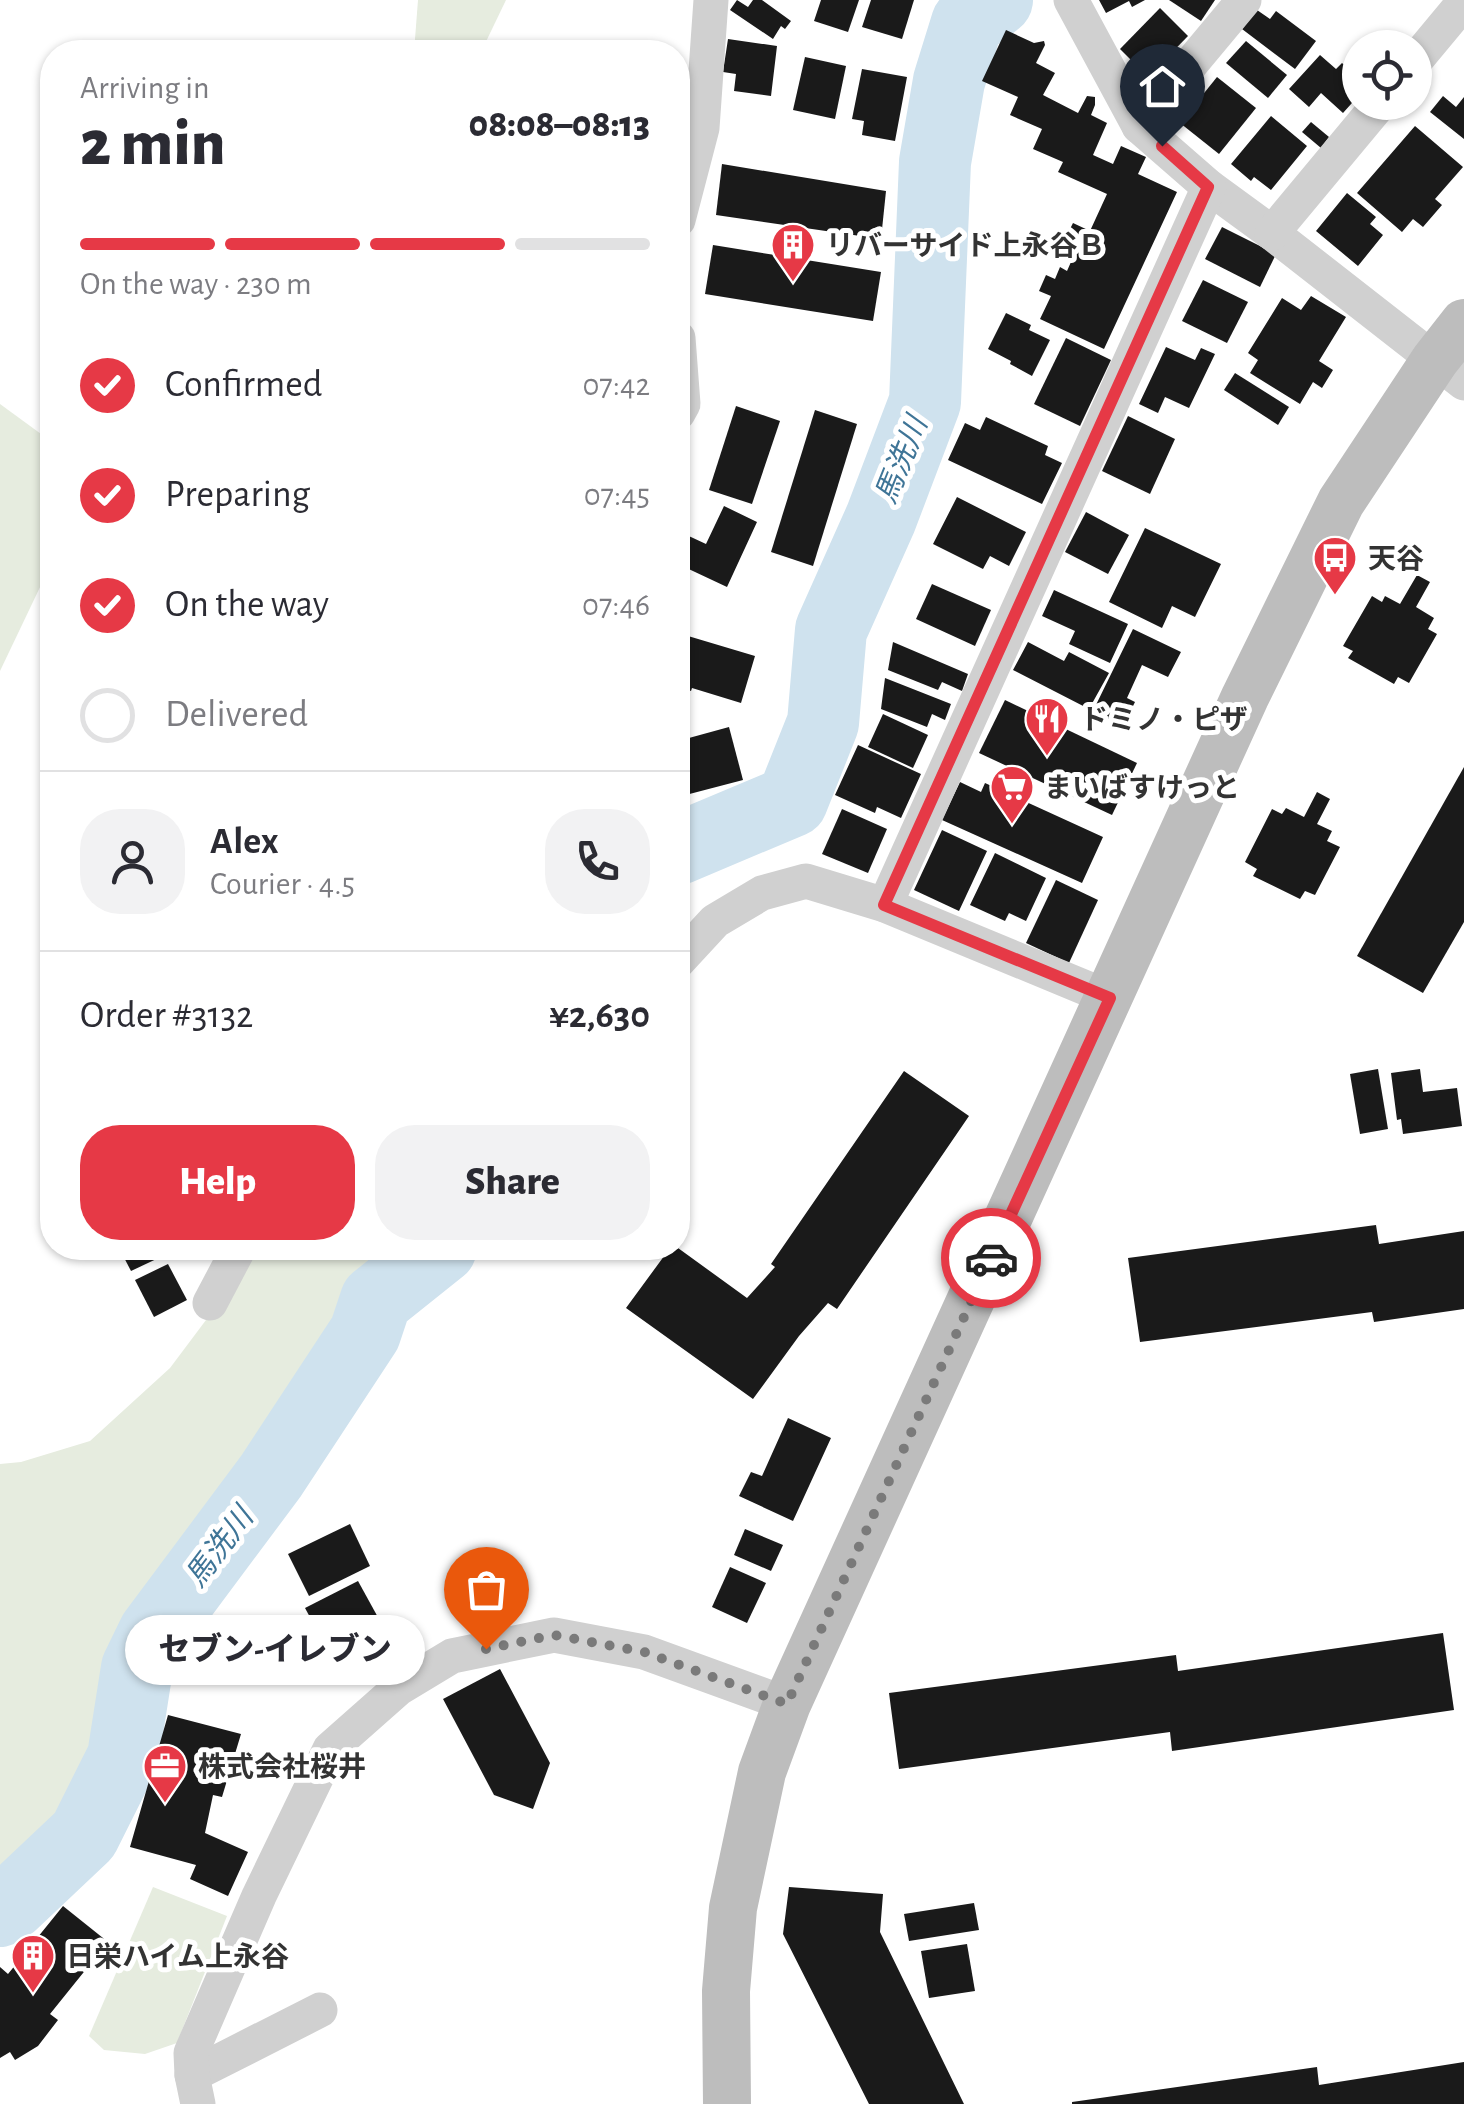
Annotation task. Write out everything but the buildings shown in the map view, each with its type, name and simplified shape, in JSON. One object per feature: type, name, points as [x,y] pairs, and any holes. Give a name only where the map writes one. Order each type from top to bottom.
[{"type":"street","points":[[690,174],[702,128],[711,0]]},
{"type":"street","points":[[1070,0],[1139,126],[1208,187],[1449,371]]},
{"type":"street","points":[[1139,126],[1244,0]]},
{"type":"street","points":[[1432,41],[1464,2]]},
{"type":"street","points":[[1272,234],[1366,120]]},
{"type":"street","points":[[884,905],[1208,187]]},
{"type":"street","points":[[727,2104],[726,1991],[733,1908],[762,1772],[787,1704],[1244,697],[1341,502],[1449,371],[1464,322]]},
{"type":"street","points":[[690,949],[715,921],[762,893],[806,881],[884,905],[1110,998]]},
{"type":"street","points":[[210,1303],[232,1260]]},
{"type":"street","points":[[320,2010],[195,2090],[191,2053],[259,1896],[330,1750],[399,1688],[452,1656],[554,1635],[644,1652],[787,1704]]},
{"type":"shaded area","points":[[418,0],[506,0],[487,40],[415,40]]},
{"type":"shaded area","points":[[0,404],[40,433],[40,587],[0,671]]},
{"type":"shaded area","points":[[251,1260],[403,1260],[339,1305],[321,1370],[127,1651],[112,1755],[82,1817],[8,1881],[0,1868],[0,1464],[21,1462],[90,1441],[170,1368]]},
{"type":"shaded area","points":[[153,1887],[227,1916],[177,2043],[145,2054],[104,2050],[89,2036]]},
{"type":"waterway","name":"馬洗川","points":[[690,844],[792,801],[823,723],[831,630],[881,518],[925,402],[935,162],[949,81],[967,23],[997,0]]},
{"type":"waterway","name":"馬洗川","points":[[0,1911],[84,1835],[123,1757],[137,1668],[154,1633],[271,1476],[365,1333],[376,1300],[426,1260]]},
{"type":"way so far","points":[[486,1649],[554,1635],[644,1652],[787,1704],[991,1258]]},
{"type":"place","name":"リバーサイド上永谷Ｂ","points":[[793,283]]},
{"type":"place","name":"天谷","points":[[1335,596]]},
{"type":"place","name":"ドミノ・ピザ","points":[[1047,757]]},
{"type":"place","name":"まいばすけっと","points":[[1012,825]]},
{"type":"place","name":"セブン-イレブン","points":[[486,1649]]},
{"type":"place","name":"株式会社桜井","points":[[165,1804]]},
{"type":"place","name":"日栄ハイム上永谷","points":[[33,1994]]},
{"type":"route","points":[[991,1258],[1110,998],[884,905],[1208,187],[1162,146]]}]
